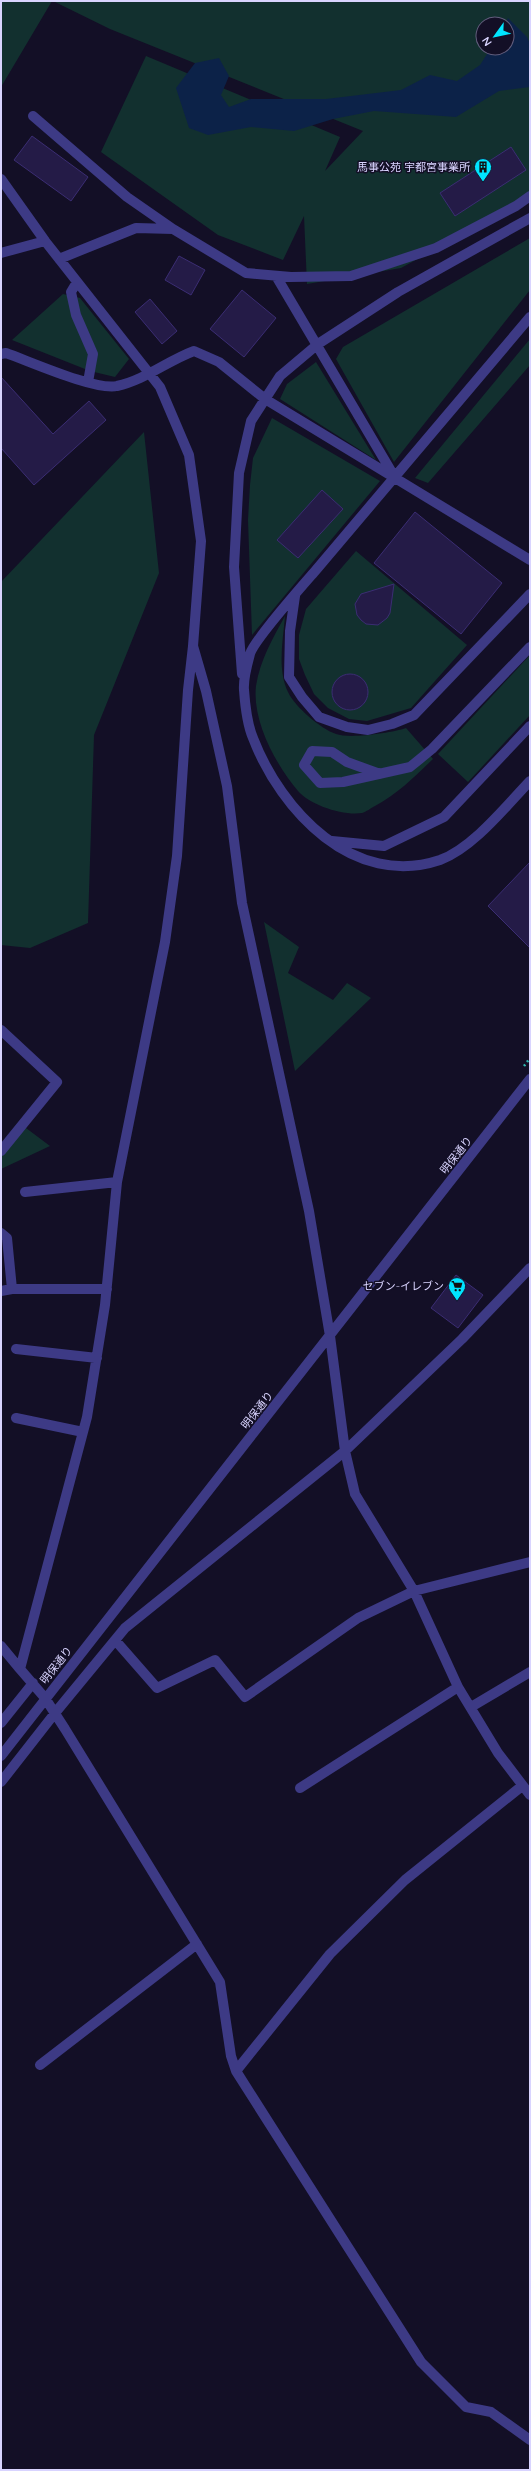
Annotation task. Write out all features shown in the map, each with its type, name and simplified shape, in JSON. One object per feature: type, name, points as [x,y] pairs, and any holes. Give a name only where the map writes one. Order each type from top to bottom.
[{"type":"street","points":[[33,116],[127,196],[173,229],[246,273],[276,276],[352,276],[436,248],[516,206],[530,196]]},
{"type":"street","points":[[1,179],[45,241],[160,387],[189,455],[201,541],[188,690],[176,864],[165,942],[117,1182],[107,1289],[97,1358],[83,1432],[20,1668]]},
{"type":"street","points":[[530,218],[398,292],[318,344],[280,376],[251,421],[239,473],[234,567],[243,688],[252,737],[274,779],[298,815],[328,841],[359,858],[398,866],[440,860],[474,839],[530,781]]},
{"type":"street","points":[[59,259],[136,228],[173,229]]},
{"type":"street","points":[[1,253],[45,241]]},
{"type":"street","points":[[276,276],[318,344],[395,477]]},
{"type":"street","points":[[77,282],[71,292],[76,315],[93,354],[88,382]]},
{"type":"street","points":[[243,688],[250,652],[295,594],[530,317]]},
{"type":"street","points":[[1,354],[6,353],[88,382],[116,387],[150,374],[179,356],[194,351],[219,362],[265,399],[530,560]]},
{"type":"street","points":[[295,594],[290,631],[289,677],[302,698],[319,718],[347,727],[368,730],[392,724],[414,715],[530,594]]},
{"type":"street","points":[[193,646],[206,691],[227,786],[242,903],[309,1211],[330,1336],[344,1451],[356,1494],[414,1591],[458,1687],[498,1753],[530,1795]]},
{"type":"street","points":[[380,774],[347,762],[332,752],[312,751],[304,765],[320,783],[343,782],[410,768],[530,647]]},
{"type":"street","points":[[328,841],[384,846],[444,817],[530,726]]},
{"type":"street","points":[[1,1030],[57,1082],[1,1151]]},
{"type":"street","name":"明保通り","points":[[1,1756],[530,1079]]},
{"type":"street","points":[[25,1192],[117,1182]]},
{"type":"street","points":[[1,1233],[7,1238],[12,1290]]},
{"type":"street","points":[[1,1782],[54,1713],[125,1628],[344,1451],[462,1339],[530,1268]]},
{"type":"street","points":[[1,1291],[107,1289]]},
{"type":"street","points":[[16,1349],[97,1358]]},
{"type":"street","points":[[16,1418],[83,1432]]},
{"type":"street","points":[[115,1640],[157,1688],[215,1660],[245,1697],[358,1618],[414,1591],[530,1562]]},
{"type":"street","points":[[1,1646],[45,1698],[220,1982],[231,2056],[236,2071],[421,2362],[466,2407],[491,2412],[530,2440]]},
{"type":"street","points":[[471,1707],[530,1672]]},
{"type":"street","points":[[1,1723],[32,1683]]},
{"type":"street","points":[[300,1788],[458,1687]]},
{"type":"street","points":[[236,2071],[330,1954],[405,1880],[522,1786]]},
{"type":"street","points":[[40,2065],[197,1944]]},
{"type":"green space","points":[[1,1],[52,1],[1,87]]},
{"type":"green space","points":[[53,1],[530,1],[530,198],[401,268],[307,284],[304,216],[283,260],[218,235],[101,152],[146,56],[340,137],[325,171],[363,131],[110,29]]},
{"type":"green space","points":[[530,238],[530,290],[394,462],[336,359],[343,347]]},
{"type":"green space","points":[[63,294],[80,298],[129,359],[115,377],[90,371],[12,340]]},
{"type":"green space","points":[[530,339],[530,365],[428,483],[415,478]]},
{"type":"green space","points":[[316,362],[376,460],[280,399],[287,384]]},
{"type":"green space","points":[[272,418],[380,481],[252,635],[248,520],[250,485],[253,458]]},
{"type":"green space","points":[[144,432],[159,573],[94,735],[88,923],[30,948],[1,945],[1,582]]},
{"type":"green space","points":[[356,551],[467,645],[411,708],[367,721],[349,719],[328,708],[314,694],[299,659],[299,635],[306,609]]},
{"type":"green space","points":[[285,616],[282,645],[283,674],[291,698],[302,711],[323,727],[336,734],[342,735],[371,735],[406,728],[433,759],[399,790],[384,801],[362,813],[346,813],[337,811],[319,805],[303,796],[282,769],[267,742],[258,714],[256,686],[264,658]]},
{"type":"green space","points":[[530,655],[530,715],[468,782],[438,754]]},
{"type":"green space","points":[[264,922],[299,947],[288,973],[333,1000],[347,983],[371,998],[295,1071]]},
{"type":"green space","points":[[22,1125],[50,1146],[1,1169],[1,1151]]},
{"type":"water","points":[[515,25],[527,37],[530,44],[530,87],[499,91],[456,117],[374,111],[333,119],[294,131],[251,127],[208,135],[189,128],[176,88],[195,63],[219,58],[229,76],[221,95],[229,107],[251,99],[326,99],[401,90],[430,75],[457,81],[480,65],[486,56],[515,56]]},
{"type":"building","points":[[32,136],[88,177],[71,201],[14,160]]},
{"type":"building","name":"馬事公苑 宇都宮事業所","points":[[511,147],[526,170],[455,216],[440,193]]},
{"type":"building","points":[[179,256],[205,270],[191,295],[165,280]]},
{"type":"building","points":[[242,290],[276,318],[244,357],[210,329]]},
{"type":"building","points":[[150,299],[177,331],[162,344],[135,312]]},
{"type":"building","points":[[1,377],[53,434],[89,401],[106,420],[34,485],[1,448]]},
{"type":"building","points":[[322,490],[343,509],[298,558],[277,540]]},
{"type":"building","points":[[415,512],[502,583],[461,634],[374,563]]},
{"type":"building","points":[[394,584],[390,613],[387,618],[378,625],[366,624],[361,620],[357,615],[355,604],[361,594]]},
{"type":"building","points":[[354,674],[363,679],[367,685],[367,699],[363,705],[354,710],[346,710],[337,705],[333,699],[332,688],[337,679],[343,675]]},
{"type":"building","points":[[530,862],[530,948],[488,906]]},
{"type":"building","name":"セブン-イレブン","points":[[456,1275],[483,1295],[458,1328],[431,1308]]},
{"type":"place","name":"馬事公苑 宇都宮事業所","points":[[483,182]]},
{"type":"place","name":"セブン-イレブン","points":[[457,1301]]}]
